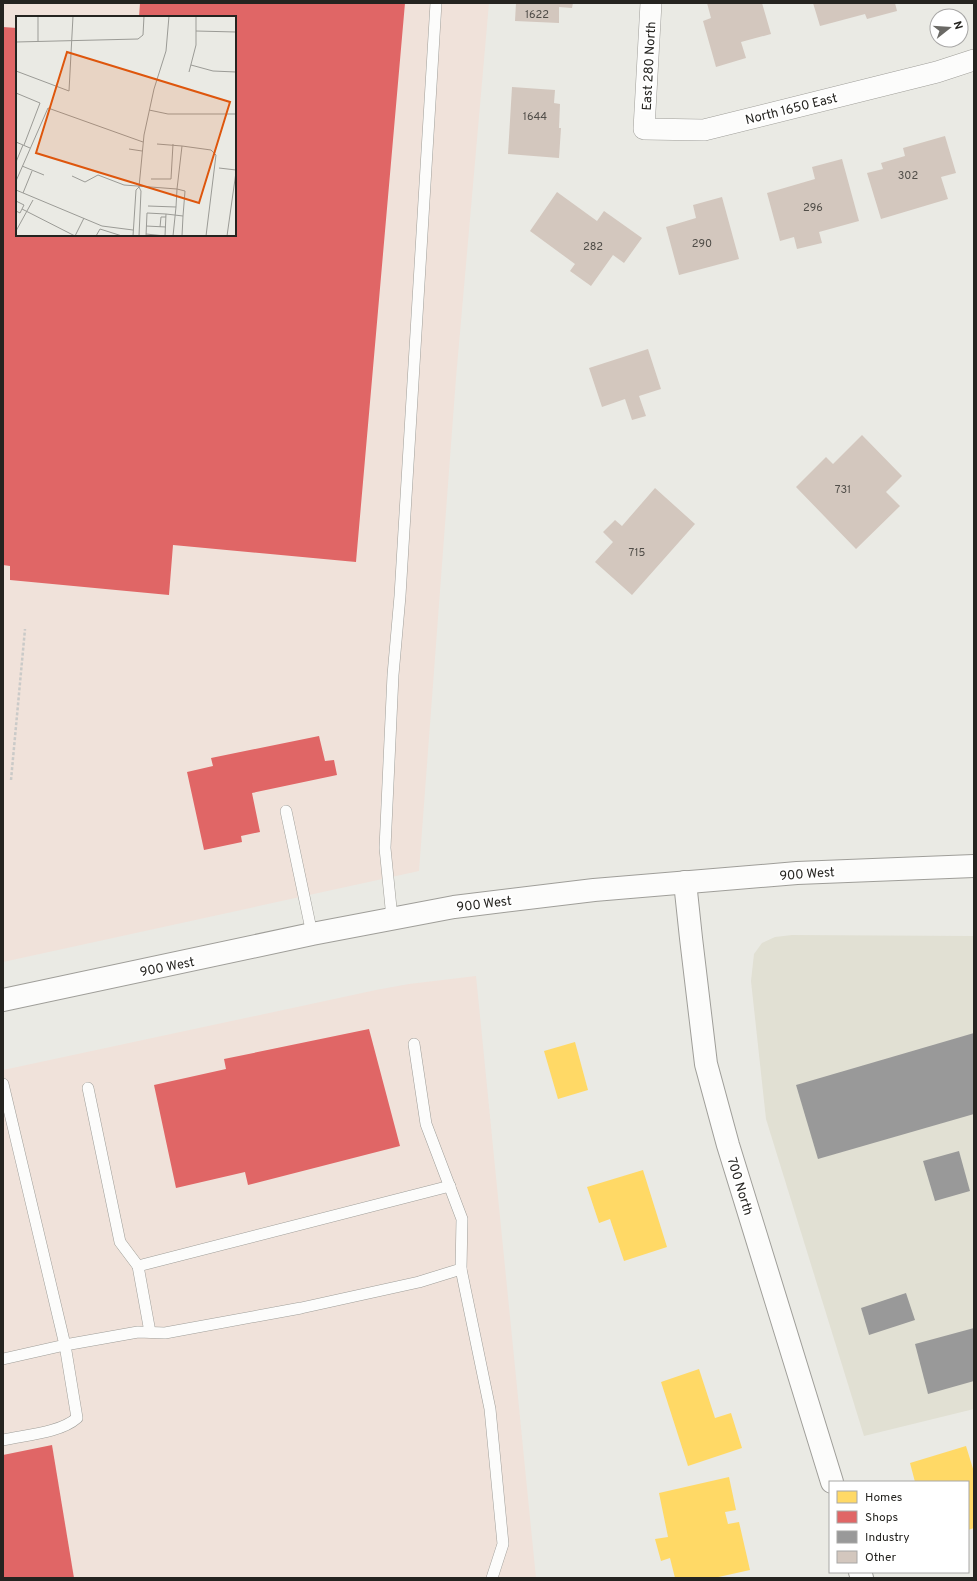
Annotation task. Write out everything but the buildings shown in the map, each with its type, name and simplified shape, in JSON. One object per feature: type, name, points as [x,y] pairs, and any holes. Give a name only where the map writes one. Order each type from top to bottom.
[{"type":"street","name":"East 280 North","points":[[644,129],[651,3]]},
{"type":"street","name":"North 1650 East","points":[[644,129],[704,130],[937,72],[974,60]]},
{"type":"street","name":"900 West","points":[[3,1000],[312,934],[454,907],[594,890],[797,873],[974,866]]},
{"type":"street","name":"700 North","points":[[685,882],[706,1064],[728,1144],[832,1481]]},
{"type":"lane","points":[[392,918],[385,848],[393,675],[400,596],[436,3]]},
{"type":"lane","points":[[286,811],[312,934]]},
{"type":"lane","points":[[414,1044],[426,1124],[462,1219],[461,1269],[490,1409],[503,1544],[492,1578]]},
{"type":"lane","points":[[3,1084],[65,1345],[78,1418],[71,1424],[55,1429],[3,1440]]},
{"type":"lane","points":[[88,1088],[120,1242],[138,1266],[150,1332]]},
{"type":"lane","points":[[138,1266],[450,1186]]},
{"type":"lane","points":[[3,1359],[65,1345],[138,1332],[165,1333],[301,1308],[419,1282],[461,1269]]},
{"type":"path","points":[[11,780],[25,630]]},
{"type":"shaded area","points":[[3,3],[489,3],[456,378],[419,871],[3,962]]},
{"type":"shaded area","points":[[792,935],[974,936],[974,1409],[864,1436],[766,1119],[751,981],[754,954],[762,943],[775,937]]},
{"type":"shaded area","points":[[476,976],[536,1578],[3,1578],[3,1070],[376,990],[409,984]]}]
